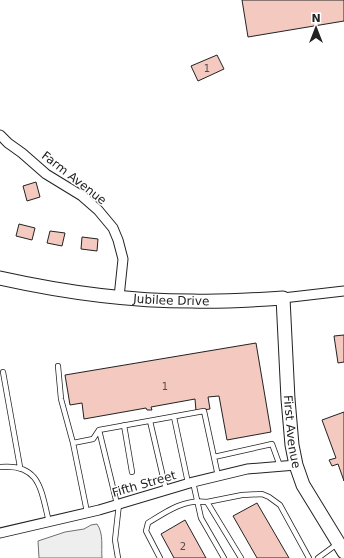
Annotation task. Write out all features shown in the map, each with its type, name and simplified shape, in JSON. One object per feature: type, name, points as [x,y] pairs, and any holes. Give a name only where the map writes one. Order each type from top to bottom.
[{"type":"street","name":"Farm Avenue","points":[[0,135],[46,174],[82,196],[98,210],[113,228],[123,259],[119,297]]},
{"type":"street","name":"Jubilee Drive","points":[[0,278],[49,288],[119,297],[192,301],[238,301],[283,298],[344,291]]},
{"type":"street","name":"First Avenue","points":[[283,298],[288,399],[292,445],[296,464],[303,485],[342,549]]},
{"type":"street","name":"Fifth Street","points":[[0,533],[118,504],[247,469],[296,464]]},
{"type":"lane","points":[[58,366],[61,399],[73,443],[87,512]]},
{"type":"lane","points":[[3,372],[20,467]]},
{"type":"lane","points":[[98,430],[204,411],[218,476]]},
{"type":"lane","points":[[174,416],[191,483],[202,518],[224,558]]},
{"type":"lane","points":[[150,421],[166,490]]},
{"type":"lane","points":[[124,425],[132,472]]},
{"type":"lane","points":[[73,443],[93,439],[98,430]]},
{"type":"lane","points":[[98,430],[118,504],[115,540],[118,558]]},
{"type":"lane","points":[[214,457],[272,444],[280,466]]},
{"type":"lane","points":[[0,467],[20,467],[27,471],[36,480],[43,498],[48,522]]},
{"type":"lane","points":[[160,558],[146,531],[148,523],[177,506],[197,500],[207,502],[242,495],[262,494],[280,505],[309,558]]},
{"type":"lane","points":[[207,502],[241,558]]},
{"type":"lane","points":[[318,558],[342,549]]},
{"type":"shaded area","points":[[97,524],[101,532],[102,558],[39,558],[38,541],[65,532],[84,529],[91,525]]},
{"type":"building","points":[[242,0],[344,0],[344,21],[248,37]]},
{"type":"building","points":[[217,55],[224,69],[198,81],[191,66]]},
{"type":"building","points":[[36,182],[40,197],[27,201],[23,186]]},
{"type":"building","points":[[19,224],[35,228],[32,240],[16,236]]},
{"type":"building","points":[[50,231],[65,233],[62,246],[47,243]]},
{"type":"building","points":[[82,237],[98,239],[97,251],[81,249]]},
{"type":"building","points":[[344,335],[344,362],[338,363],[334,336]]},
{"type":"building","points":[[256,343],[271,432],[227,440],[219,396],[208,397],[210,409],[196,411],[195,399],[151,407],[152,410],[147,410],[146,408],[84,419],[82,403],[70,405],[65,375]]},
{"type":"building","points":[[344,412],[344,481],[338,464],[332,466],[329,460],[336,458],[322,420]]},
{"type":"building","points":[[257,503],[289,558],[257,558],[233,516]]},
{"type":"building","points":[[185,520],[206,558],[174,558],[161,534]]}]
